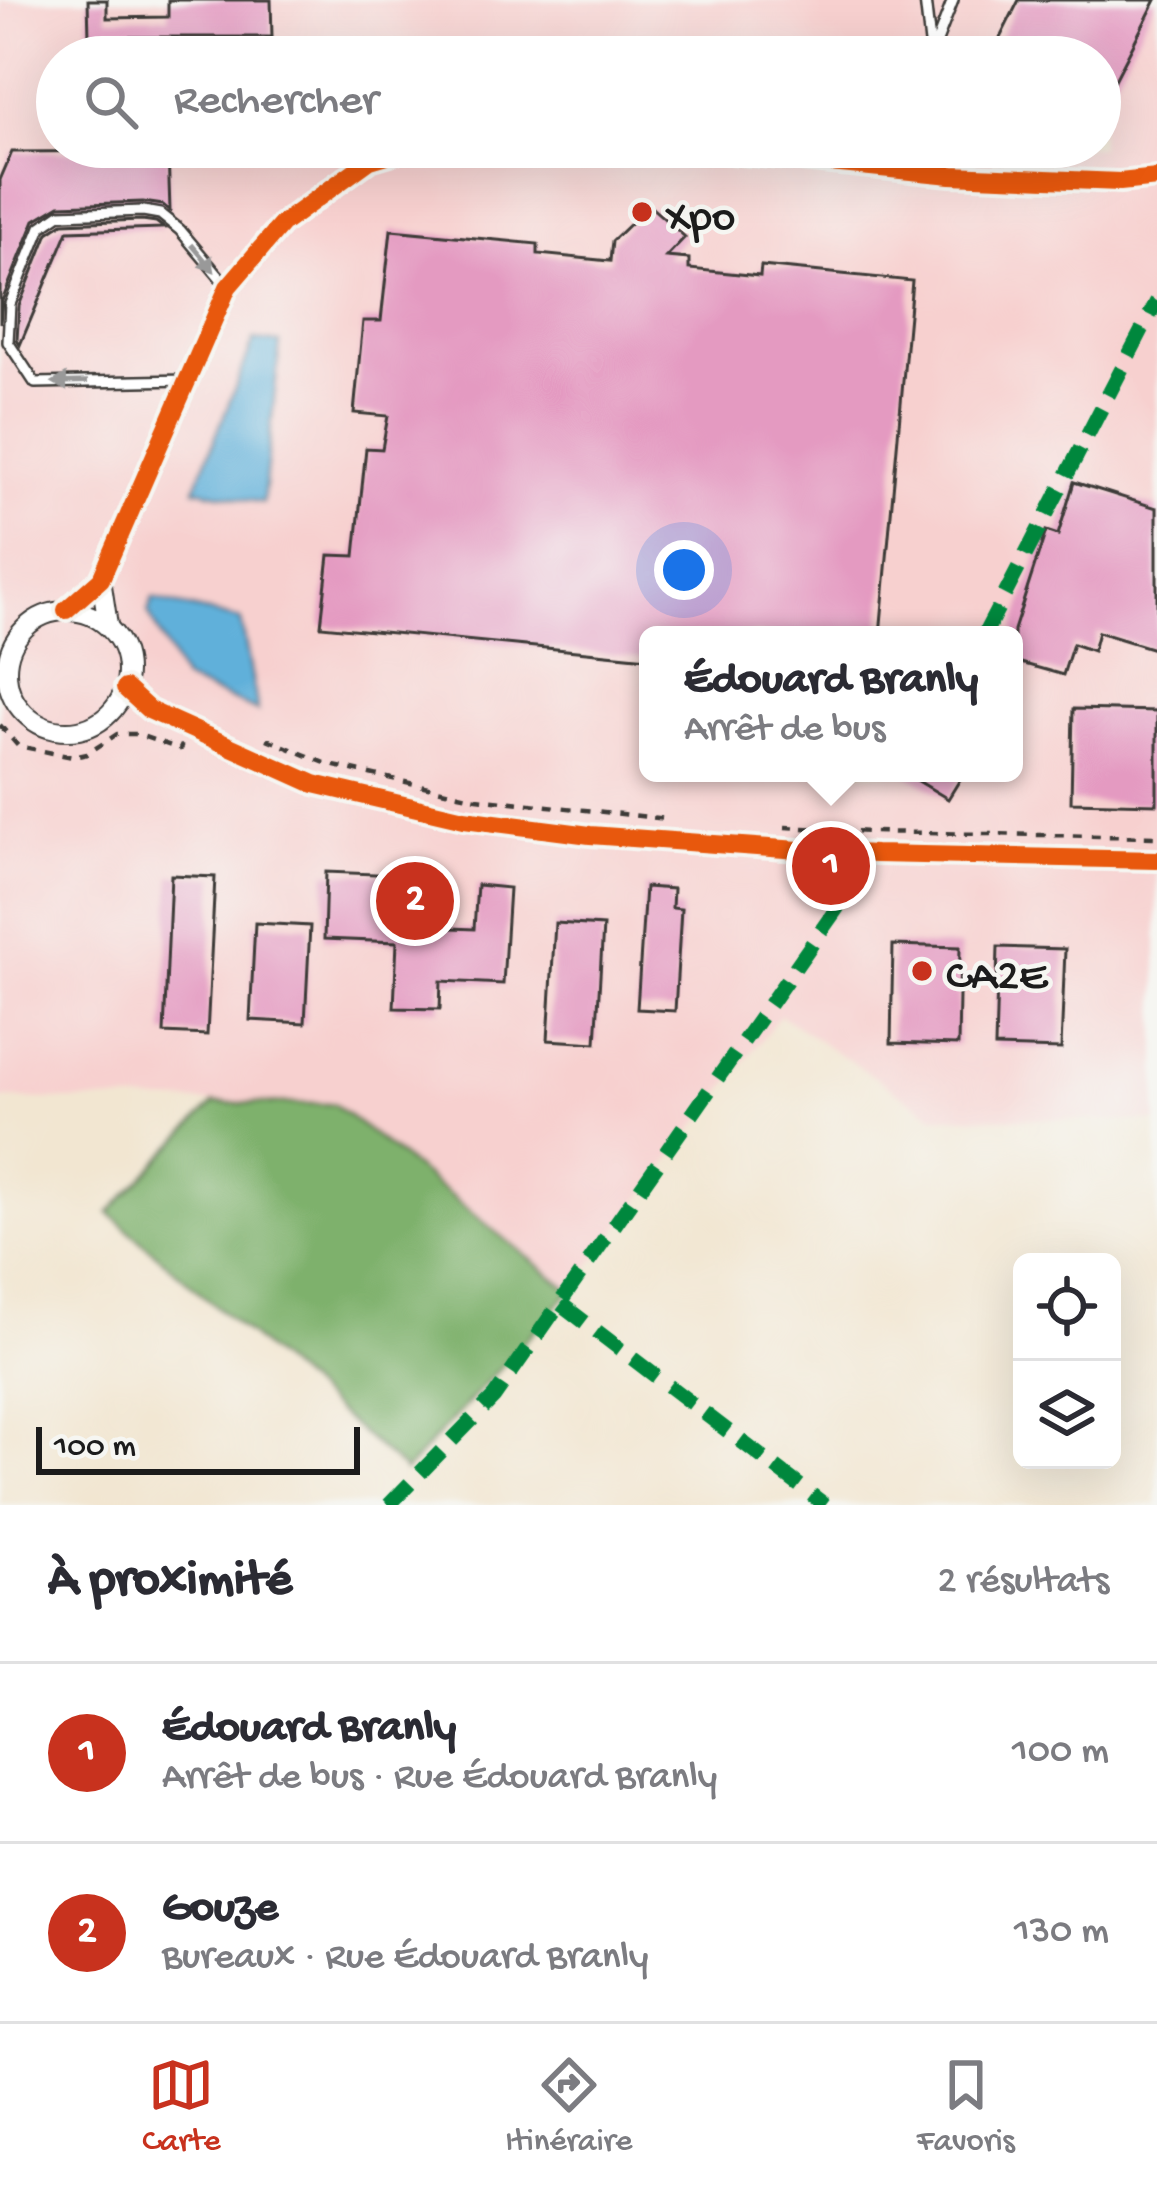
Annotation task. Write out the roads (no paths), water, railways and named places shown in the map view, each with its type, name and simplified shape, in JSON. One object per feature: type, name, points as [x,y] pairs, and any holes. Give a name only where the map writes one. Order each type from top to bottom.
[{"type":"street","points":[[67,610],[101,579],[228,287],[282,224],[359,168]]},
{"type":"street","points":[[878,168],[951,176],[1120,182],[1157,178]]},
{"type":"street","points":[[101,579],[107,625]]},
{"type":"street","points":[[67,610],[89,614],[107,625],[124,648],[128,668],[116,707],[98,723],[79,730],[54,730],[34,722],[4,684],[6,649],[27,624],[46,614],[67,610]]},
{"type":"street","points":[[125,688],[148,710]]},
{"type":"street","points":[[116,707],[148,710],[314,784],[464,819],[590,835],[818,851],[1157,860]]},
{"type":"lane","points":[[925,0],[930,36]]},
{"type":"lane","points":[[939,36],[953,0]]},
{"type":"lane","points":[[187,380],[35,382],[8,342],[10,304],[41,227],[60,214],[160,214],[180,230],[228,287]]},
{"type":"water","points":[[254,340],[280,343],[263,503],[195,489]]},
{"type":"water","points":[[153,599],[241,620],[258,711],[183,680],[148,612]]},
{"type":"place","name":"Xpo","points":[[642,212]]},
{"type":"place","name":"Édouard Branly","points":[[831,866]]},
{"type":"place","name":"Gouze","points":[[415,901]]},
{"type":"place","name":"CA2E","points":[[922,971]]}]
